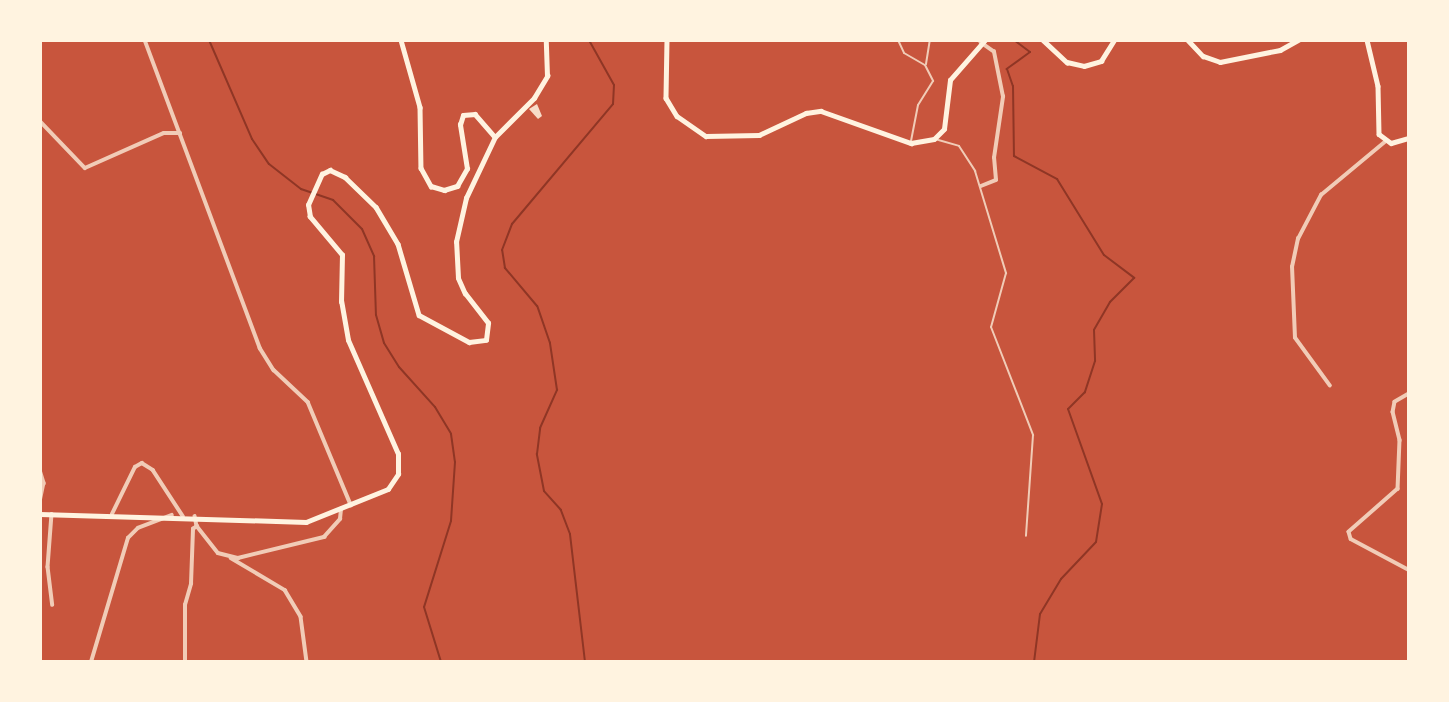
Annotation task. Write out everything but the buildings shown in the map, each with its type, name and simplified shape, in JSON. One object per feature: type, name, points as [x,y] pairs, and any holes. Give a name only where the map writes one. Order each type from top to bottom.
[{"type":"main road","points":[[401,40],[420,107],[421,168],[431,186],[444,190],[457,186],[467,169],[460,125],[463,115],[475,114],[495,136]]},
{"type":"main road","points":[[40,514],[172,515],[283,523],[306,522],[381,494],[394,483],[398,454],[348,340],[341,302],[342,255],[310,218],[308,205],[325,171],[345,177],[376,208],[403,254],[419,315],[469,342],[482,343],[489,335],[488,323],[464,294],[455,256],[466,198],[495,136],[541,87],[549,65],[546,40]]},
{"type":"main road","points":[[667,40],[666,98],[677,116],[706,136],[759,135],[806,113],[821,111],[911,143],[934,139],[946,122],[945,96],[950,80],[983,42]]},
{"type":"main road","points":[[1043,40],[1067,62],[1084,66],[1101,61],[1114,40]]},
{"type":"main road","points":[[1188,40],[1203,56],[1220,62],[1280,50],[1298,40]]},
{"type":"main road","points":[[1367,40],[1378,86],[1379,134],[1386,142],[1409,138]]},
{"type":"street","points":[[145,40],[266,361],[308,402],[351,505]]},
{"type":"street","points":[[981,186],[996,180],[1003,97],[994,52],[983,42]]},
{"type":"street","points":[[40,121],[85,168],[164,133],[180,133]]},
{"type":"street","points":[[1330,386],[1295,338],[1292,267],[1298,239],[1321,195],[1386,142]]},
{"type":"street","points":[[1409,394],[1395,402],[1393,412],[1400,440],[1398,489],[1349,532],[1351,539],[1409,570]]},
{"type":"street","points":[[112,514],[135,467],[142,463],[160,479],[183,516]]},
{"type":"street","points":[[40,470],[40,502]]},
{"type":"street","points":[[231,558],[315,541],[332,531],[341,509]]},
{"type":"street","points":[[52,514],[48,574],[53,605]]},
{"type":"street","points":[[91,662],[128,538],[138,528],[172,515]]},
{"type":"street","points":[[195,516],[197,526],[218,553],[285,590],[301,617],[307,662]]},
{"type":"street","points":[[185,662],[185,605],[191,584],[193,529],[197,526]]},
{"type":"lane","points":[[898,40],[904,52],[925,65],[933,81],[918,105],[911,143]]},
{"type":"lane","points":[[925,65],[930,40]]},
{"type":"lane","points":[[934,139],[959,146],[981,186],[1006,273],[991,327],[1033,435],[1026,536]]},
{"type":"waterway","points":[[209,40],[252,139],[269,164],[301,189],[333,200],[362,229],[374,256],[376,315],[384,343],[399,367],[435,407],[451,434],[455,462],[451,521],[424,607],[441,662]]},
{"type":"waterway","points":[[585,662],[570,534],[561,510],[544,491],[537,454],[540,428],[557,390],[550,343],[537,306],[505,268],[502,250],[512,224],[613,104],[614,85],[589,40]]},
{"type":"waterway","points":[[1014,40],[1030,52],[1007,69],[1013,86],[1014,156],[1057,179],[1104,255],[1134,278],[1110,302],[1094,330],[1095,361],[1085,392],[1068,409],[1102,504],[1096,542],[1061,579],[1040,614],[1034,662]]}]
